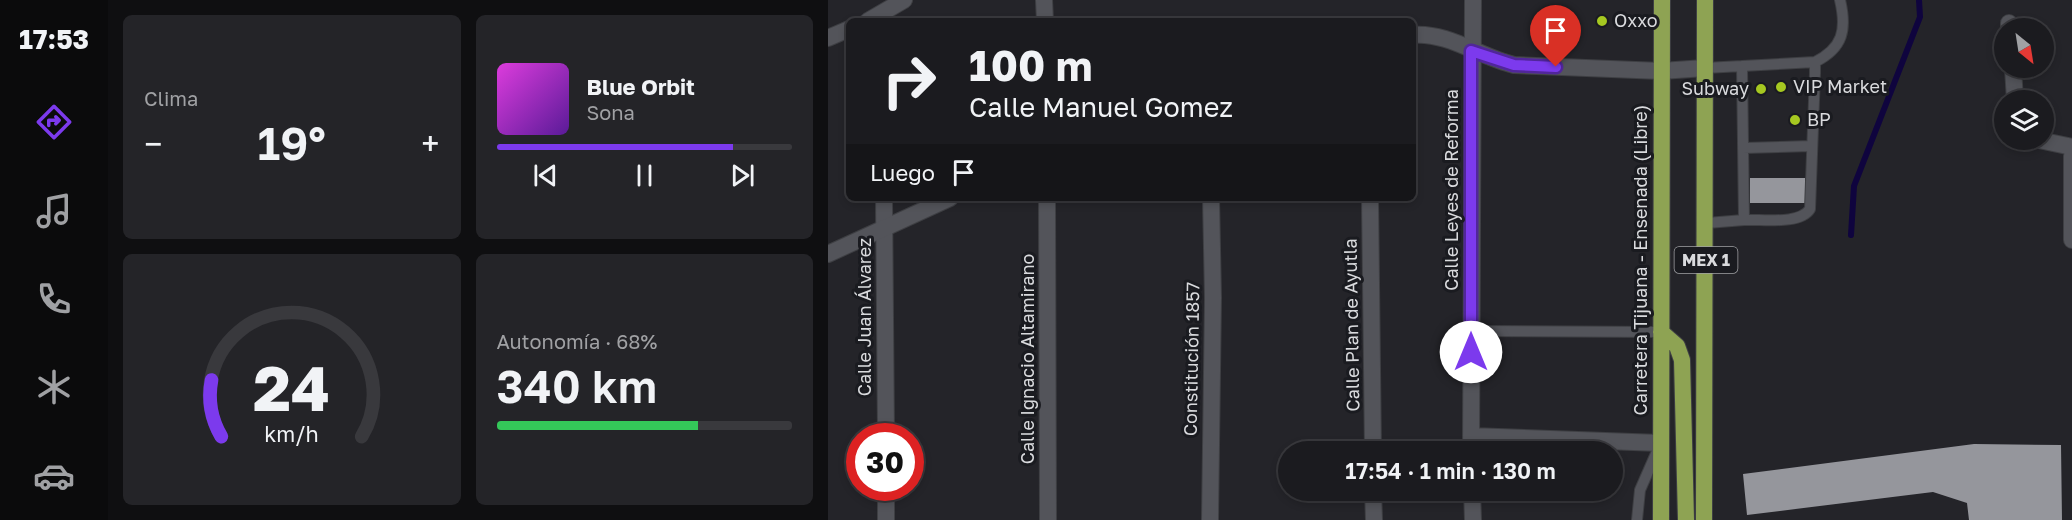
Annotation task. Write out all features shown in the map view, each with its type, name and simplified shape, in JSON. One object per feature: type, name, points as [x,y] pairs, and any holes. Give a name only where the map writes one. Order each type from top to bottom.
[{"type":"highway","name":"Carretera Tijuana - Ensenada (Libre)","points":[[1661,520],[1662,0]]},
{"type":"highway","name":"MEX 1","points":[[1704,520],[1707,223],[1705,0]]},
{"type":"highway","points":[[1661,332],[1677,346],[1682,360],[1686,520]]},
{"type":"street","points":[[878,18],[904,0]]},
{"type":"street","points":[[1044,0],[1045,18]]},
{"type":"street","name":"Calle Leyes de Reforma","points":[[1471,441],[1473,0]]},
{"type":"street","points":[[828,38],[846,30]]},
{"type":"street","points":[[1416,35],[1445,38],[1471,51],[1514,65],[1661,71],[1705,68]]},
{"type":"street","points":[[2054,143],[2072,147]]},
{"type":"street","points":[[2072,156],[2072,240]]},
{"type":"street","name":"Calle Juan Álvarez","points":[[884,201],[886,423]]},
{"type":"street","points":[[828,254],[943,201]]},
{"type":"street","name":"Calle Ignacio Altamirano","points":[[1047,201],[1048,520]]},
{"type":"street","name":"Constitución 1857","points":[[1210,520],[1214,298],[1211,201]]},
{"type":"street","name":"Calle Plan de Ayutla","points":[[1370,201],[1373,441]]},
{"type":"street","points":[[1623,443],[1660,443]]},
{"type":"street","points":[[886,501],[886,520]]},
{"type":"street","points":[[1373,501],[1374,520]]},
{"type":"street","points":[[1472,501],[1473,520]]},
{"type":"lane","points":[[1705,68],[1815,62],[1829,55],[1839,43],[1844,19],[1840,0]]},
{"type":"lane","points":[[1707,223],[1797,218],[1807,214],[1811,203],[1815,62]]},
{"type":"lane","points":[[1742,66],[1744,220]]},
{"type":"lane","points":[[1743,148],[1811,146]]},
{"type":"lane","points":[[1471,331],[1661,332]]},
{"type":"lane","points":[[1637,520],[1640,490],[1660,443]]},
{"type":"building","points":[[1750,178],[1805,178],[1805,203],[1750,203]]},
{"type":"building","points":[[1974,444],[2061,445],[2062,520],[1969,520],[1967,503],[1933,492],[1747,515],[1743,474]]},
{"type":"waterway","points":[[1851,235],[1854,186],[1920,17],[1919,0]]},
{"type":"place","name":"Oxxo","points":[[1602,21]]},
{"type":"place","name":"VIP Market","points":[[1781,87]]},
{"type":"place","name":"Subway","points":[[1761,89]]},
{"type":"place","name":"BP","points":[[1795,120]]},
{"type":"route","points":[[1471,352],[1471,51],[1492,60],[1514,65],[1556,67]]}]
